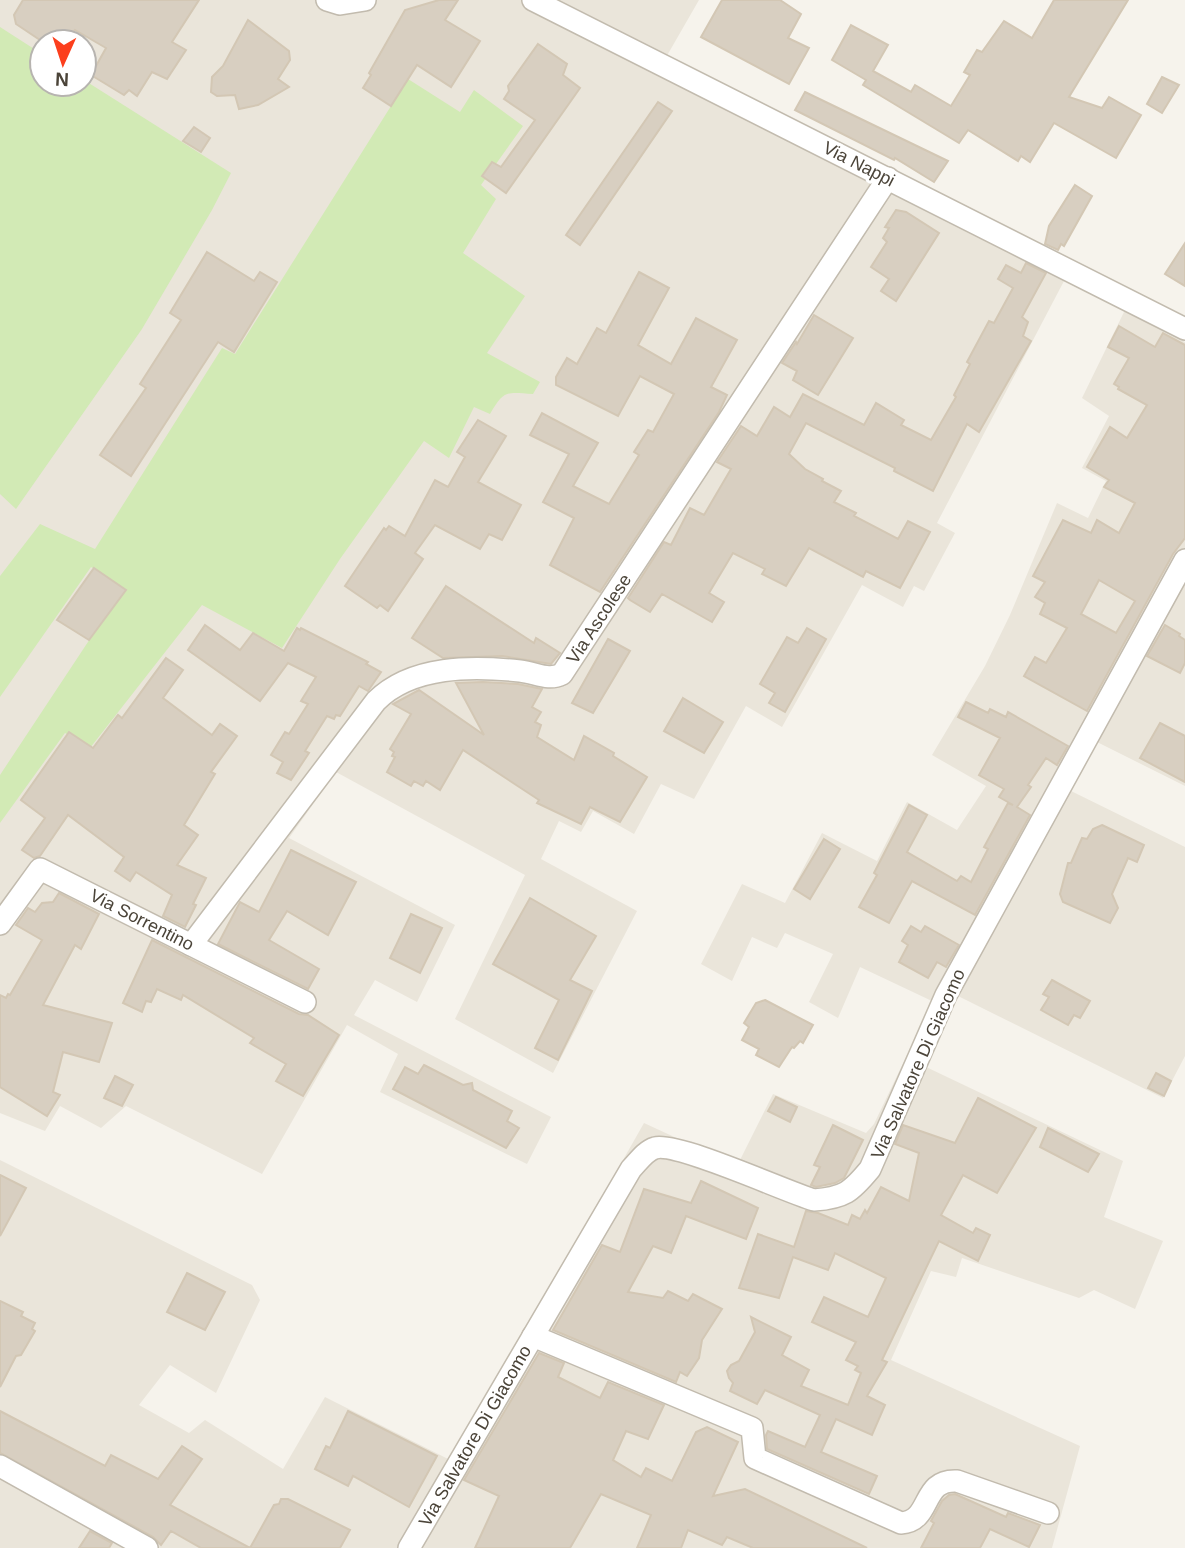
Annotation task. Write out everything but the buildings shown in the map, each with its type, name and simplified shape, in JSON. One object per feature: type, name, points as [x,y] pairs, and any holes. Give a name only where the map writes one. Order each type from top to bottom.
[{"type":"street","points":[[327,0],[340,4],[365,0]]},
{"type":"street","name":"Via Nappi","points":[[533,0],[1185,328]]},
{"type":"street","name":"Via Ascolese","points":[[191,945],[387,689],[403,681],[456,668],[501,669],[553,678],[562,674],[888,178]]},
{"type":"street","name":"Via Salvatore Di Giacomo","points":[[409,1548],[631,1169],[644,1155],[654,1148],[681,1150],[814,1200],[837,1198],[854,1189],[870,1169],[946,995],[1185,560]]},
{"type":"street","name":"Via Sorrentino","points":[[0,924],[40,869],[305,1002]]},
{"type":"street","points":[[533,1336],[752,1428],[755,1458],[901,1523],[911,1522],[920,1514],[933,1489],[947,1480],[957,1481],[1048,1513]]},
{"type":"street","points":[[1,1467],[147,1548]]},
{"type":"shaded area","points":[[0,0],[699,0],[657,73],[1048,269],[1064,281],[937,523],[955,533],[924,591],[914,586],[903,607],[862,585],[782,727],[746,706],[694,799],[661,784],[634,834],[593,811],[581,832],[559,821],[541,859],[637,911],[553,1073],[455,1019],[525,875],[336,772],[289,838],[455,925],[417,1002],[375,980],[354,1015],[551,1117],[527,1164],[380,1092],[398,1054],[347,1025],[262,1174],[126,1106],[101,1128],[60,1106],[45,1131],[0,1113]]},
{"type":"shaded area","points":[[1125,310],[1185,342],[1185,786],[1097,742],[1071,791],[1185,847],[1185,1056],[1163,1098],[958,996],[951,1010],[860,967],[838,1018],[809,1002],[833,954],[785,933],[777,948],[752,937],[732,981],[701,964],[742,884],[785,903],[822,833],[877,861],[907,802],[957,830],[986,786],[932,755],[985,666],[1010,615],[1057,503],[1088,518],[1106,481],[1082,468],[1109,416],[1082,398]]},
{"type":"shaded area","points":[[907,1055],[924,1066],[1123,1161],[1104,1217],[1163,1241],[1135,1309],[1094,1290],[1079,1298],[962,1258],[956,1277],[931,1271],[891,1360],[1080,1446],[1052,1548],[0,1548],[0,1160],[252,1285],[260,1300],[216,1393],[170,1365],[139,1405],[189,1433],[205,1420],[283,1469],[325,1397],[452,1461],[644,1123],[737,1166],[773,1094],[866,1133],[874,1124]]},
{"type":"green space","points":[[0,27],[28,45],[28,98],[98,98],[98,89],[231,173],[142,329],[16,509],[0,494]]},
{"type":"green space","points":[[408,79],[460,112],[474,90],[523,126],[481,185],[496,199],[463,253],[525,296],[487,353],[540,382],[533,394],[507,394],[499,400],[490,414],[474,407],[449,458],[424,441],[340,559],[282,648],[202,605],[90,748],[65,733],[0,823],[0,775],[123,589],[91,567],[0,697],[0,576],[40,524],[95,549],[222,348],[235,354]]}]
